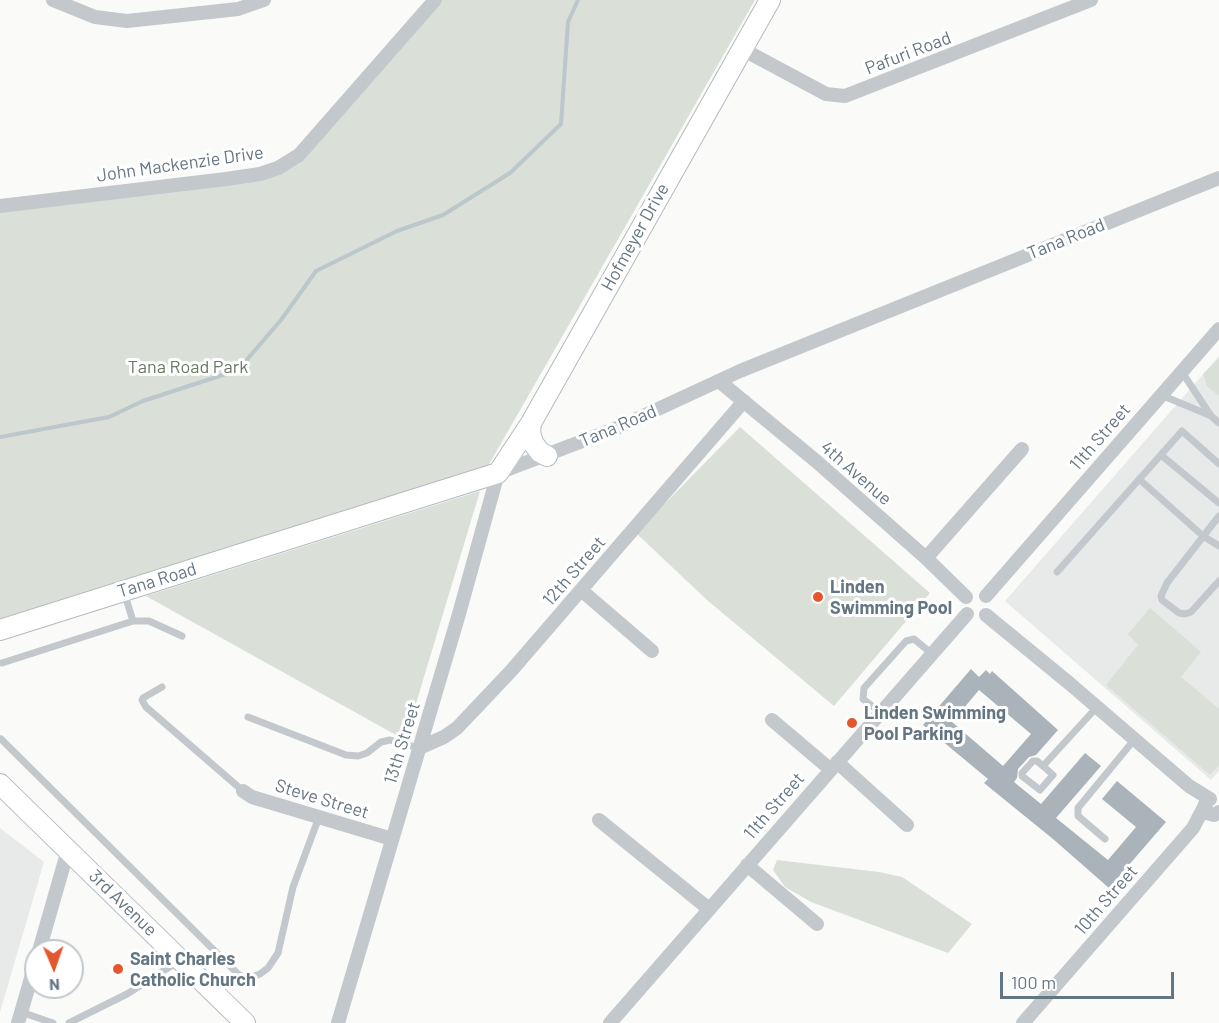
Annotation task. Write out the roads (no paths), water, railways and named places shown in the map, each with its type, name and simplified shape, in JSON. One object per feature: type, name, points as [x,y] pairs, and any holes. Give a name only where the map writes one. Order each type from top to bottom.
[{"type":"main road","name":"Hofmeyer Drive","points":[[498,473],[531,423],[770,0]]},
{"type":"main road","points":[[531,423],[530,432],[533,443],[540,452],[547,456]]},
{"type":"main road","name":"Tana Road","points":[[0,630],[498,473]]},
{"type":"main road","name":"3rd Avenue","points":[[0,784],[245,1023]]},
{"type":"street","points":[[53,0],[83,6],[95,17],[127,21],[238,9],[264,0]]},
{"type":"street","name":"John Mackenzie Drive","points":[[0,206],[234,178],[260,174],[278,168],[296,159],[303,152],[435,0]]},
{"type":"street","name":"Pafuri Road","points":[[742,49],[826,94],[845,96],[1091,0]]},
{"type":"street","name":"Tana Road","points":[[498,473],[617,428],[719,381],[1219,178]]},
{"type":"street","name":"11th Street","points":[[986,596],[1219,329]]},
{"type":"street","name":"4th Avenue","points":[[719,381],[816,461],[926,558],[966,597]]},
{"type":"street","name":"12th Street","points":[[419,748],[444,736],[462,723],[511,671],[744,401]]},
{"type":"street","points":[[926,558],[1022,449]]},
{"type":"street","name":"13th Street","points":[[338,1023],[498,473]]},
{"type":"street","points":[[581,590],[652,651]]},
{"type":"street","points":[[974,592],[986,596],[990,608],[986,615],[974,618],[966,614],[963,606],[966,597],[974,592]]},
{"type":"street","name":"11th Street","points":[[615,1021],[709,909],[966,614]]},
{"type":"street","points":[[986,615],[1189,786],[1193,794],[1213,806]]},
{"type":"street","points":[[772,720],[907,825]]},
{"type":"street","name":"Steve Street","points":[[243,791],[252,797],[392,839]]},
{"type":"street","name":"10th Street","points":[[1023,1023],[1213,806]]},
{"type":"street","points":[[599,820],[709,909]]},
{"type":"street","points":[[42,939],[68,850]]},
{"type":"street","points":[[747,865],[817,924]]},
{"type":"street","points":[[20,1018],[25,999]]},
{"type":"lane","points":[[1181,372],[1211,416],[1219,423]]},
{"type":"lane","points":[[1161,395],[1211,416]]},
{"type":"lane","points":[[1058,572],[1182,431],[1219,464]]},
{"type":"lane","points":[[1161,454],[1219,503]]},
{"type":"lane","points":[[1139,479],[1203,536],[1219,546]]},
{"type":"lane","points":[[1219,516],[1167,584],[1161,596],[1162,600],[1179,613],[1185,614],[1191,612],[1219,581]]},
{"type":"lane","points":[[123,591],[133,621]]},
{"type":"lane","points":[[2,663],[133,621],[149,621],[182,636]]},
{"type":"lane","points":[[880,712],[863,699],[864,688],[906,641],[915,639],[931,653]]},
{"type":"lane","points":[[162,687],[143,698],[146,707],[243,791]]},
{"type":"lane","points":[[1043,766],[1097,707]]},
{"type":"lane","points":[[248,717],[346,755],[358,756],[367,753],[381,742],[390,740],[419,748]]},
{"type":"lane","points":[[1,739],[238,974],[247,979],[251,979],[268,968],[278,953],[294,887],[318,817]]},
{"type":"lane","points":[[1105,839],[1076,813],[1134,740]]},
{"type":"lane","points":[[1033,761],[1043,766],[1053,775],[1040,790],[1022,776],[1022,773],[1033,761]]},
{"type":"lane","points":[[69,1023],[127,994],[181,959]]},
{"type":"lane","points":[[20,1018],[53,1023]]},
{"type":"waterway","points":[[0,437],[109,417],[143,401],[238,370],[281,320],[316,271],[397,231],[443,215],[510,173],[561,124],[568,22],[578,0]]},
{"type":"place","name":"Linden Swimming Pool","points":[[818,597]]},
{"type":"place","name":"Linden Swimming Pool Parking","points":[[852,723]]},
{"type":"place","name":"Saint Charles Catholic Church","points":[[118,969]]},
{"type":"park label","name":"Tana Road Park","points":[[188,367]]}]
